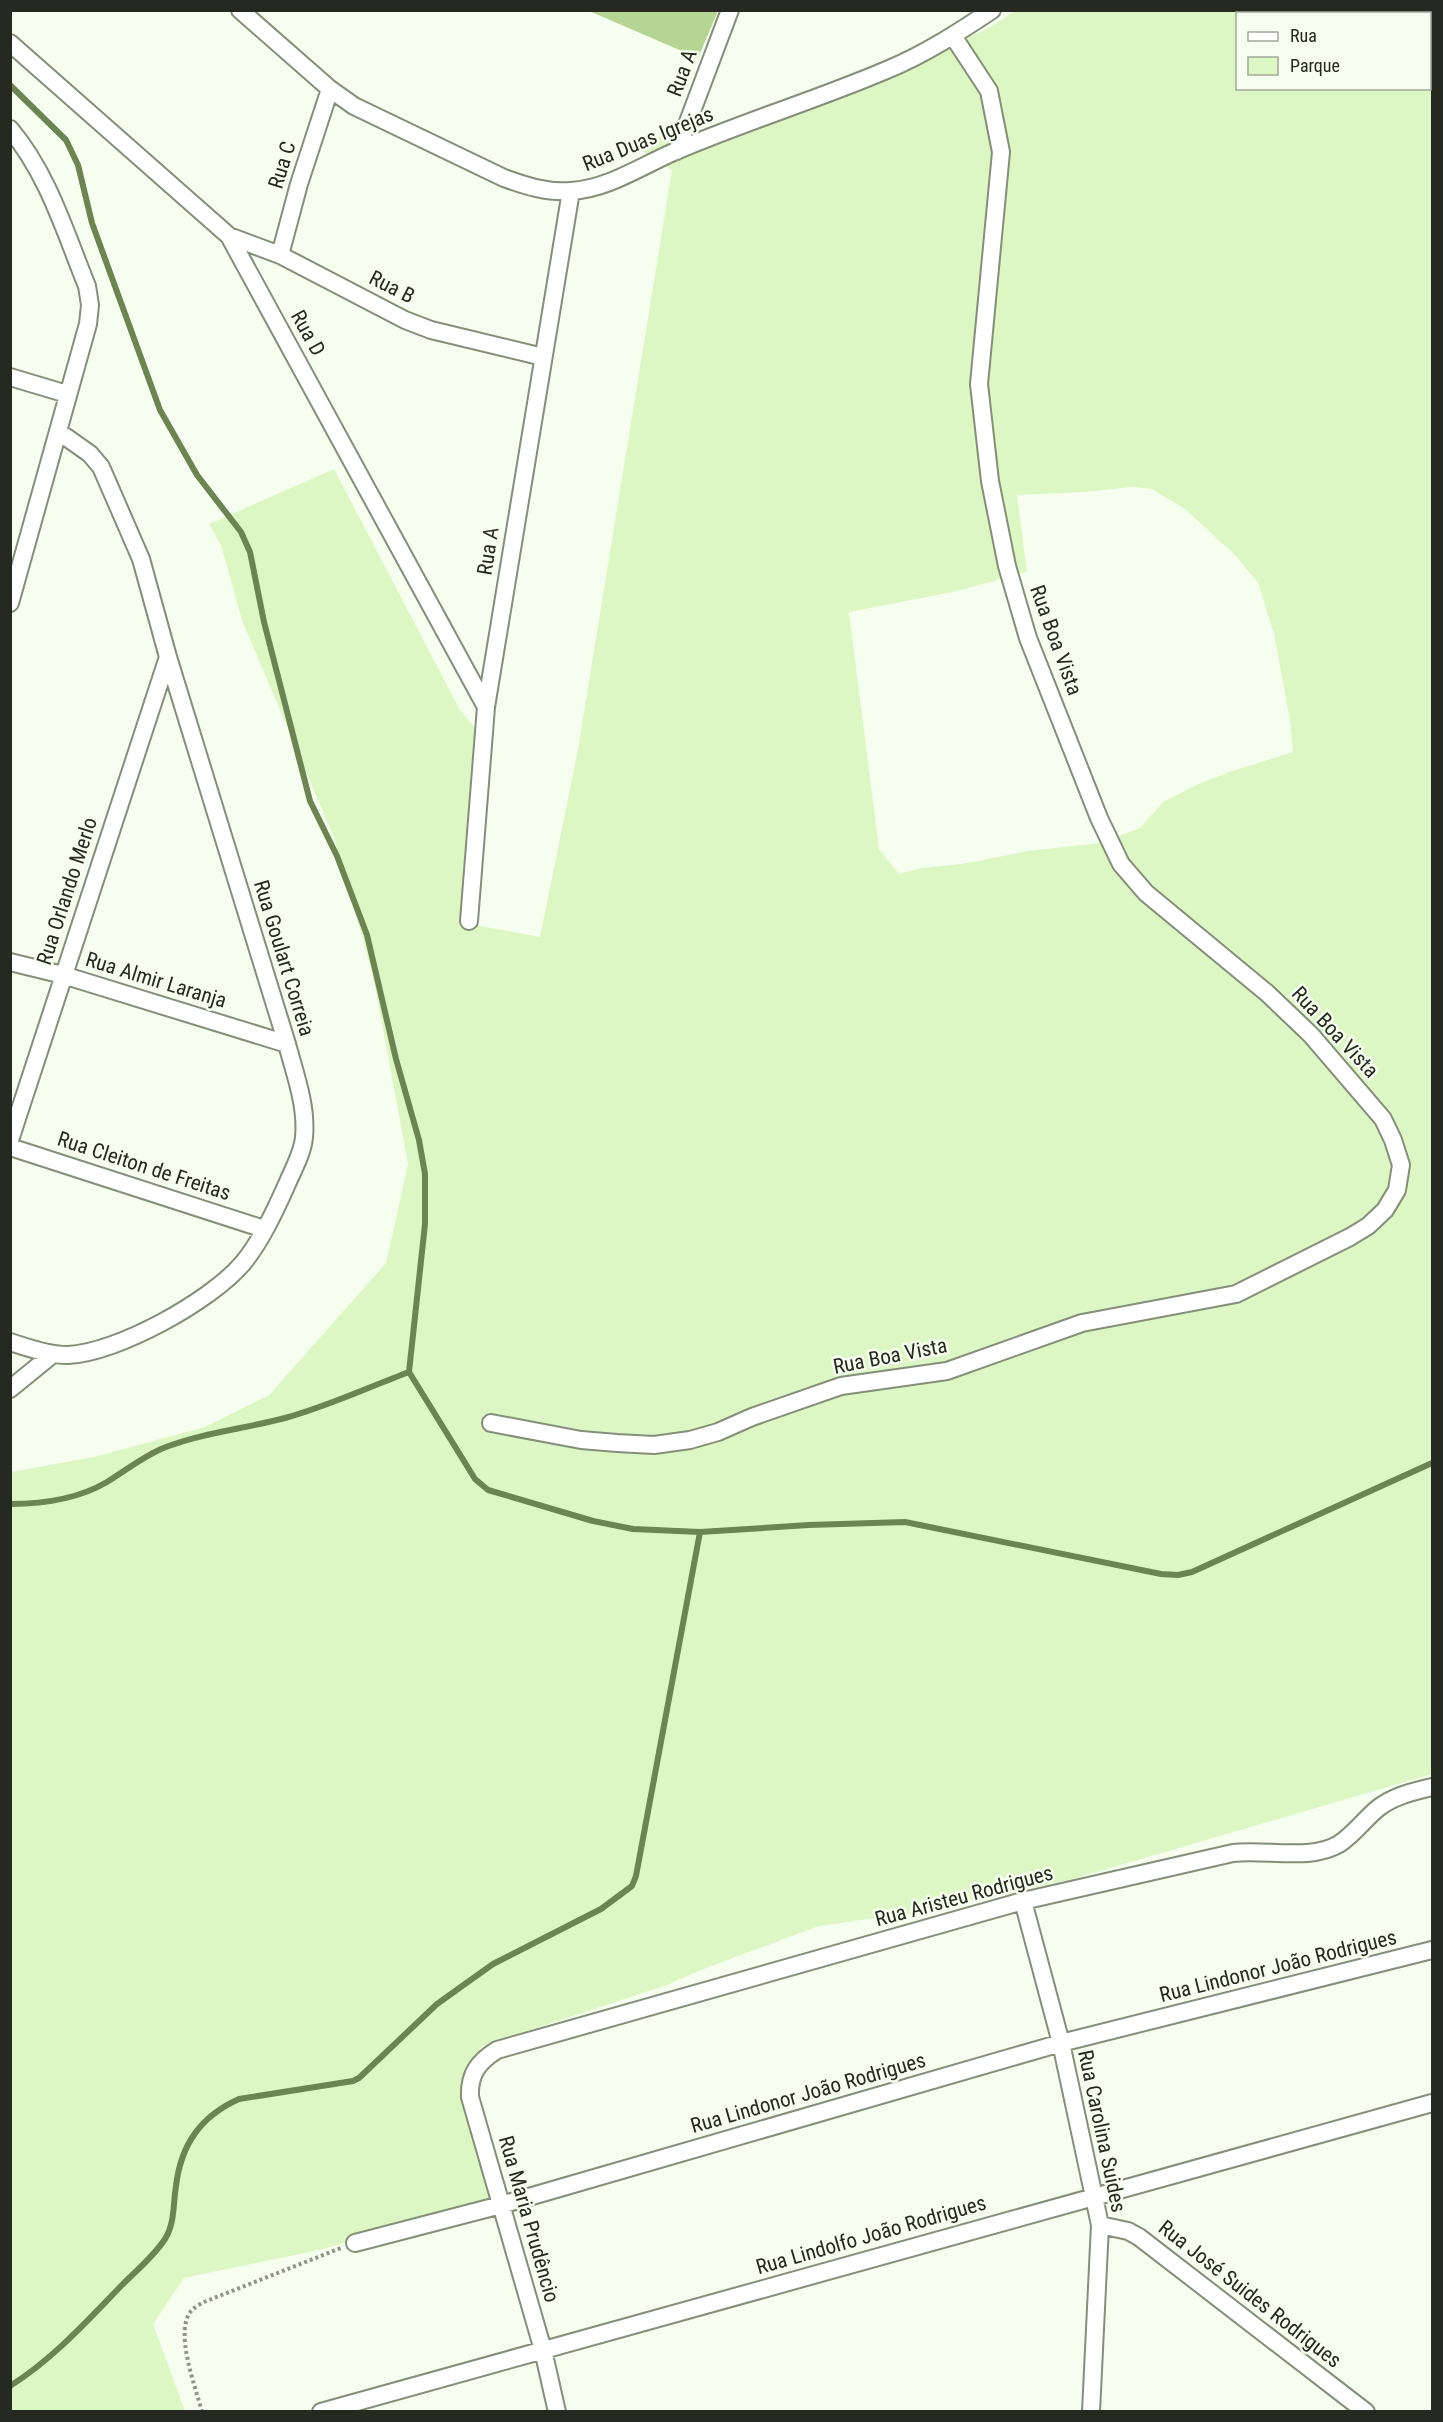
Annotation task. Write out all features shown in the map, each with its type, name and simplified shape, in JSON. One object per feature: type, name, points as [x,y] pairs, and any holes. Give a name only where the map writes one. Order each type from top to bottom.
[{"type":"street","name":"Rua Duas Igrejas","points":[[240,10],[330,89],[376,118],[528,187],[571,191],[590,188],[614,179],[677,151],[890,69],[953,36],[992,10]]},
{"type":"street","name":"Rua A","points":[[677,151],[730,10]]},
{"type":"street","name":"Rua Boa Vista","points":[[491,1423],[581,1440],[654,1444],[690,1440],[718,1432],[752,1417],[841,1386],[947,1371],[1082,1323],[1236,1294],[1350,1237],[1385,1210],[1398,1190],[1401,1165],[1383,1119],[1304,1028],[1267,993],[1146,893],[1121,864],[1099,818],[1028,638],[1006,566],[990,481],[979,384],[1001,152],[996,117],[989,91],[953,36]]},
{"type":"street","name":"Rua D","points":[[10,43],[229,236],[486,707]]},
{"type":"street","name":"Rua C","points":[[280,255],[299,184],[330,89]]},
{"type":"street","points":[[10,129],[30,153],[40,172],[87,286],[90,305],[88,324],[10,603]]},
{"type":"street","name":"Rua A","points":[[469,921],[486,707],[571,191]]},
{"type":"street","name":"Rua B","points":[[229,236],[280,255],[405,320],[431,330],[543,357]]},
{"type":"street","points":[[10,376],[67,394]]},
{"type":"street","name":"Rua Goulart Correia","points":[[10,1342],[53,1354],[85,1353],[168,1320],[202,1299],[226,1281],[243,1262],[280,1200],[304,1139],[303,1107],[287,1044],[168,657],[141,559],[106,476],[90,454],[59,432]]},
{"type":"street","name":"Rua Orlando Merlo","points":[[10,1140],[168,657]]},
{"type":"street","name":"Rua Almir Laranja","points":[[10,962],[63,975],[287,1044]]},
{"type":"street","name":"Rua Cleiton de Freitas","points":[[10,1147],[264,1229]]},
{"type":"street","points":[[10,1389],[53,1354]]},
{"type":"street","name":"Rua Aristeu Rodrigues","points":[[497,2050],[1023,1901],[1233,1853],[1262,1851],[1306,1853],[1324,1850],[1339,1844],[1387,1802],[1399,1796],[1432,1787]]},
{"type":"street","name":"Rua Carolina Suides","points":[[1023,1901],[1061,2043],[1100,2225],[1091,2412]]},
{"type":"street","name":"Rua Lindonor João Rodrigues","points":[[355,2243],[501,2205],[1061,2043],[1432,1950]]},
{"type":"street","name":"Rua Maria Prudêncio","points":[[497,2050],[482,2059],[470,2083],[470,2097],[543,2350],[557,2412]]},
{"type":"street","name":"Rua Lindolfo João Rodrigues","points":[[321,2412],[1432,2103]]},
{"type":"street","name":"Rua José Suides Rodrigues","points":[[1100,2225],[1128,2231],[1139,2237],[1366,2412]]},
{"type":"path","points":[[202,2412],[184,2342],[185,2326],[191,2311],[204,2302],[355,2243]]},
{"type":"green space","points":[[589,11],[718,11],[698,58]]},
{"type":"green space","points":[[1015,11],[1432,11],[1432,1774],[1073,1879],[912,1913],[819,1926],[664,1986],[482,2046],[469,2070],[461,2094],[491,2178],[492,2192],[485,2204],[319,2250],[184,2278],[153,2324],[185,2411],[11,2412],[11,1472],[94,1457],[205,1427],[269,1395],[386,1263],[408,1164],[373,975],[334,838],[242,620],[221,545],[209,524],[334,469],[460,710],[475,728],[459,922],[540,937],[578,749],[672,170],[636,147],[674,130],[747,129],[772,123],[865,89],[936,52],[989,28]],"holes":[[[1132,487],[1152,489],[1185,509],[1235,555],[1258,583],[1274,634],[1290,721],[1293,752],[1196,785],[1163,802],[1140,828],[1100,843],[1028,851],[962,864],[921,868],[899,874],[879,849],[849,612],[953,592],[1027,572],[1017,495]]]},
{"type":"waterway","points":[[10,85],[66,140],[78,165],[92,223],[160,410],[197,475],[241,532],[250,552],[264,622],[310,801],[337,856],[367,935],[396,1059],[419,1140],[425,1174],[425,1224],[409,1372],[475,1479],[488,1490],[593,1521],[633,1529],[700,1532],[905,1522],[1161,1574],[1178,1575],[1192,1572],[1432,1463]]},
{"type":"waterway","points":[[10,1504],[48,1502],[84,1493],[107,1482],[161,1449],[191,1439],[300,1413],[332,1403],[409,1372]]},
{"type":"waterway","points":[[10,2386],[41,2364],[69,2339],[161,2245],[171,2226],[179,2171],[188,2144],[195,2133],[214,2114],[239,2099],[353,2081],[359,2078],[437,2004],[493,1964],[601,1909],[632,1886],[636,1876],[700,1532]]}]
